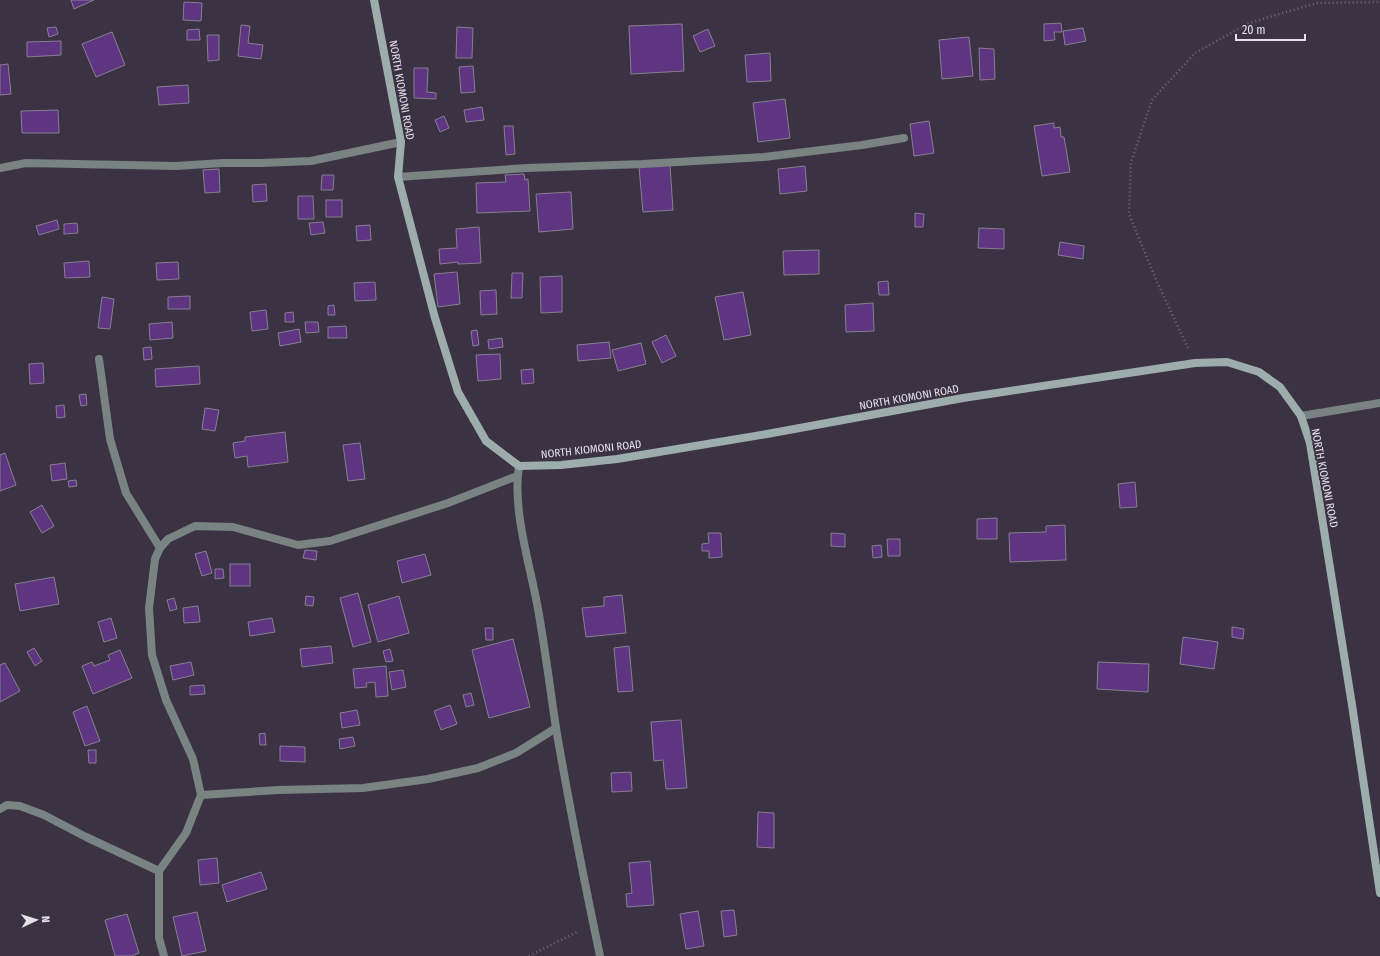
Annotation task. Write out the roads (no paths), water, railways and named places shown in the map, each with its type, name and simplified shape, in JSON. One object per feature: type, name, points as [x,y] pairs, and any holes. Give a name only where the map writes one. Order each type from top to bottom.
[{"type":"main road","name":"NORTH KIOMONI ROAD","points":[[374,0],[401,142],[398,177],[435,318],[458,392],[486,441],[518,466],[561,465],[617,459],[767,434],[963,398],[1195,363],[1227,362],[1259,372],[1280,387],[1301,416],[1310,443],[1380,892]]},
{"type":"street","points":[[398,177],[527,168],[643,164],[764,157],[862,145],[904,138]]},
{"type":"street","points":[[0,168],[26,163],[176,166],[223,163],[311,162],[401,142]]},
{"type":"street","points":[[99,359],[110,439],[126,493],[160,548]]},
{"type":"street","points":[[1301,416],[1380,403]]},
{"type":"street","points":[[518,466],[517,476],[519,514],[538,609],[556,728],[584,880],[600,956]]},
{"type":"street","points":[[164,956],[159,938],[159,871],[186,833],[200,795],[193,759],[166,700],[152,655],[149,608],[155,559],[160,548],[168,539],[195,526],[233,527],[298,545],[330,541],[448,503],[517,476]]},
{"type":"street","points":[[200,795],[278,790],[363,788],[428,779],[478,768],[516,753],[556,728]]},
{"type":"street","points":[[0,809],[7,805],[20,806],[38,813],[159,871]]}]
